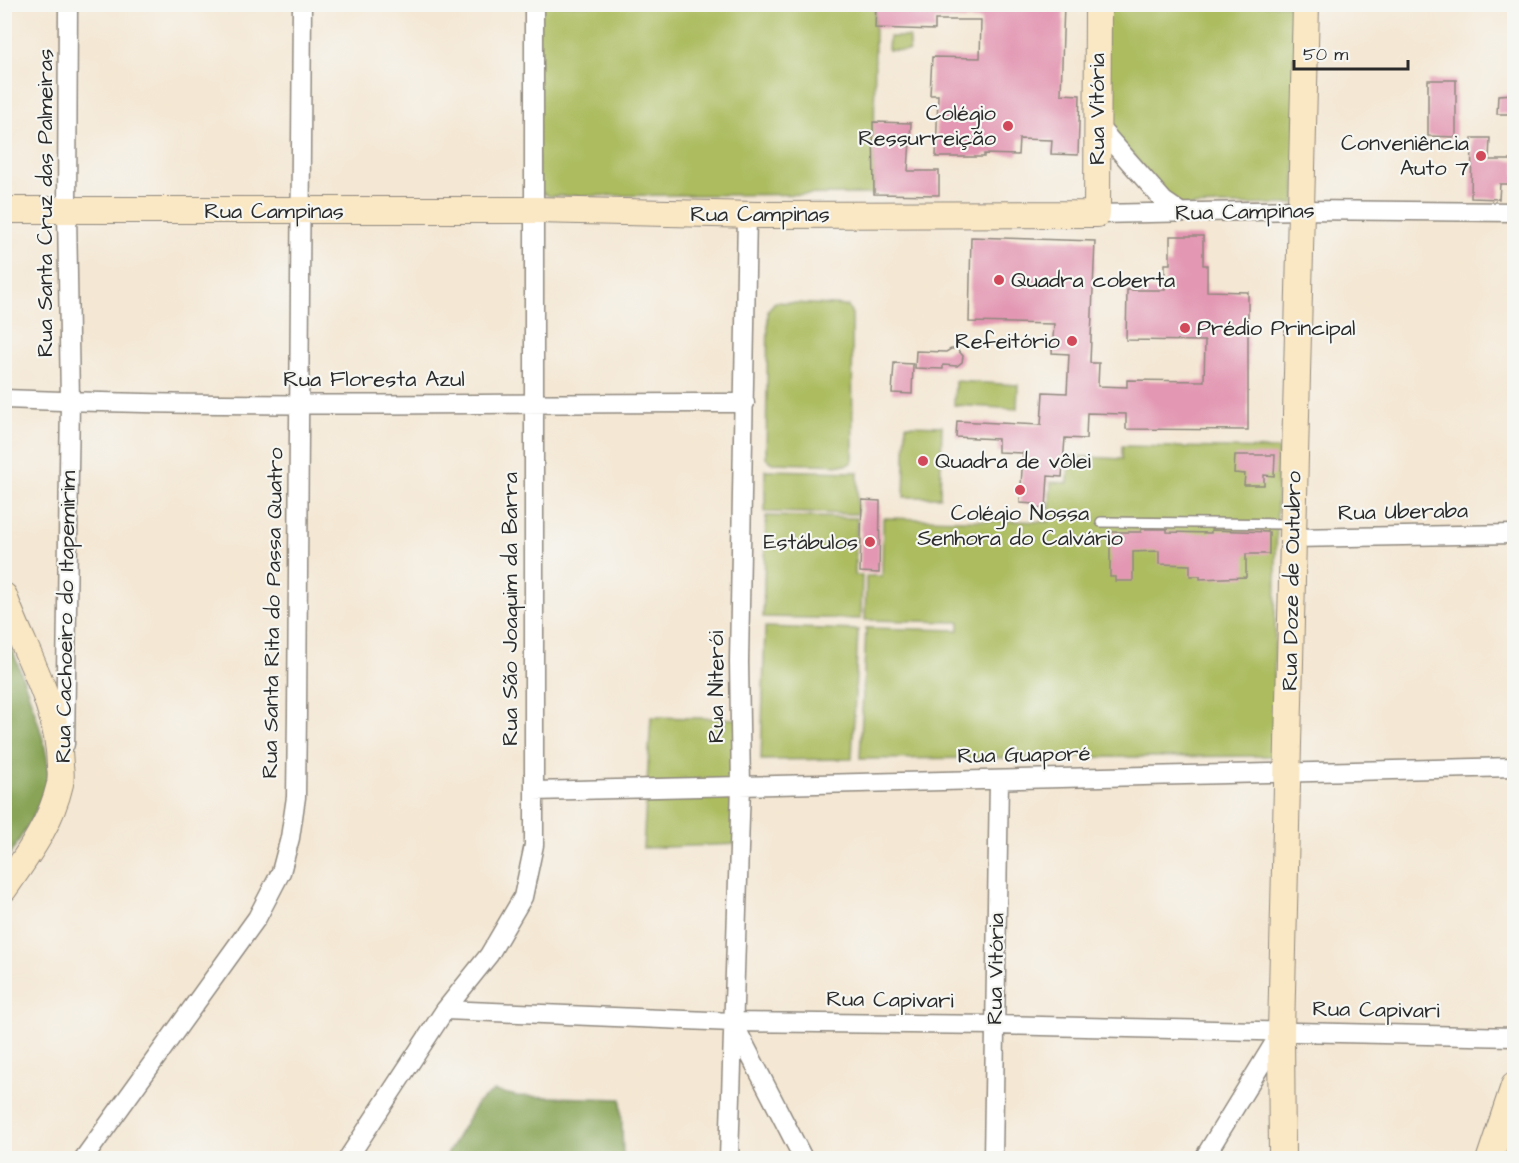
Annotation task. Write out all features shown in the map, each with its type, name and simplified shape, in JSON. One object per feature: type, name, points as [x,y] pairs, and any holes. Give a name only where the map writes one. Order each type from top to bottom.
[{"type":"main road","name":"Rua Vitória","points":[[1097,214],[1098,4]]},
{"type":"main road","name":"Rua Doze de Outubro","points":[[1282,1158],[1281,1032],[1306,4]]},
{"type":"main road","name":"Rua Campinas","points":[[4,210],[535,210],[747,215],[1097,214]]},
{"type":"main road","points":[[4,596],[52,715],[60,751],[61,782]]},
{"type":"main road","name":"Rua Cachoeiro do Itapemirim","points":[[4,889],[48,821],[61,782]]},
{"type":"main road","points":[[1490,1158],[1515,1086]]},
{"type":"street","name":"Rua Santa Cruz das Palmeiras","points":[[68,4],[67,211],[70,401]]},
{"type":"street","name":"Rua Santa Rita do Passa Quatro","points":[[84,1158],[257,918],[281,872],[290,838],[296,797],[302,4]]},
{"type":"street","name":"Rua São Joaquim da Barra","points":[[348,1158],[445,1010],[489,955],[523,897],[534,845],[534,4]]},
{"type":"street","points":[[1097,125],[1157,194],[1180,212]]},
{"type":"street","name":"Rua Campinas","points":[[1097,214],[1301,210],[1515,212]]},
{"type":"street","name":"Rua Niterói","points":[[729,1158],[741,786],[739,662],[747,215]]},
{"type":"street","name":"Rua Floresta Azul","points":[[4,399],[299,404],[745,403]]},
{"type":"street","name":"Rua Cachoeiro do Itapemirim","points":[[61,782],[66,732],[70,401]]},
{"type":"street","name":"Rua Uberaba","points":[[1293,531],[1515,534]]},
{"type":"street","name":"Rua Guaporé","points":[[534,791],[1515,767]]},
{"type":"street","name":"Rua Vitória","points":[[993,1158],[999,780]]},
{"type":"street","name":"Rua Capivari","points":[[445,1010],[733,1022],[995,1025],[1515,1038]]},
{"type":"street","points":[[733,1022],[803,1158]]},
{"type":"street","points":[[1204,1158],[1281,1032]]},
{"type":"lane","points":[[1101,522],[1293,531]]},
{"type":"green space","points":[[534,5],[875,5],[874,194],[549,196],[538,191]]},
{"type":"green space","points":[[1105,5],[1297,5],[1295,204],[1178,206],[1102,121]]},
{"type":"green space","points":[[889,37],[909,37],[909,51],[888,50]]},
{"type":"green space","points":[[775,302],[848,306],[852,314],[853,459],[851,463],[846,465],[772,463],[766,458],[768,310]]},
{"type":"green space","points":[[955,381],[1018,385],[1017,409],[954,405]]},
{"type":"green space","name":"Quadra de vôlei","points":[[906,425],[942,426],[940,497],[904,497]]},
{"type":"green space","points":[[1122,446],[1278,449],[1273,756],[860,759],[866,628],[959,630],[959,622],[865,620],[866,576],[882,576],[883,518],[1049,522],[1051,482],[1068,483],[1069,456],[1122,459]]},
{"type":"green space","points":[[765,470],[858,472],[857,514],[765,512]]},
{"type":"green space","points":[[766,516],[857,518],[855,575],[862,575],[861,619],[763,617]]},
{"type":"green space","points":[[765,627],[858,630],[852,759],[761,760]]},
{"type":"green space","points":[[4,628],[39,725],[48,762],[48,775],[37,810],[5,862]]},
{"type":"green space","points":[[651,717],[743,719],[739,844],[643,848]]},
{"type":"green space","points":[[494,1091],[517,1096],[621,1099],[623,1158],[445,1158],[477,1103]]},
{"type":"building","name":"Colégio Ressurreição","points":[[876,4],[1064,4],[1061,94],[1080,95],[1078,155],[1051,154],[1052,140],[1019,139],[1018,155],[984,154],[984,157],[936,157],[938,95],[930,95],[932,57],[980,58],[981,20],[935,20],[935,30],[875,28]]},
{"type":"building","points":[[1428,80],[1456,80],[1456,137],[1428,136]]},
{"type":"building","points":[[1515,94],[1515,114],[1497,114],[1498,95]]},
{"type":"building","points":[[873,122],[911,123],[908,171],[939,171],[939,195],[874,194]]},
{"type":"building","name":"Conveniência Auto 7","points":[[1472,138],[1490,138],[1489,160],[1515,160],[1515,184],[1500,184],[1499,199],[1471,198]]},
{"type":"building","points":[[1170,236],[1203,236],[1203,265],[1207,265],[1207,291],[1248,292],[1248,430],[1126,429],[1126,414],[1087,413],[1086,439],[1065,438],[1062,477],[1048,476],[1046,508],[1035,508],[1035,504],[1020,503],[1023,453],[998,452],[998,439],[956,437],[957,421],[1041,425],[1043,392],[1067,393],[1069,354],[1052,353],[1054,324],[969,322],[971,237],[1095,241],[1090,363],[1099,363],[1098,386],[1127,387],[1127,380],[1204,381],[1205,341],[1126,340],[1127,290],[1165,290],[1165,264],[1170,264]]},
{"type":"building","points":[[957,349],[963,356],[962,362],[957,366],[943,365],[943,369],[915,368],[916,351],[946,352]]},
{"type":"building","points":[[894,363],[913,364],[912,394],[892,393]]},
{"type":"building","points":[[1235,455],[1275,455],[1274,476],[1264,475],[1264,485],[1244,485],[1245,474],[1234,473]]},
{"type":"building","name":"Estábulos","points":[[862,500],[880,501],[879,573],[860,572]]},
{"type":"building","points":[[1141,529],[1167,529],[1167,532],[1211,533],[1211,530],[1269,532],[1269,554],[1246,554],[1246,577],[1200,579],[1200,576],[1190,576],[1190,565],[1159,564],[1159,551],[1133,552],[1133,581],[1115,581],[1115,577],[1110,577],[1110,532],[1141,532]]},
{"type":"place","name":"Colégio Ressurreição","points":[[1008,126]]},
{"type":"place","name":"Conveniência Auto 7","points":[[1481,156]]},
{"type":"place","name":"Quadra coberta","points":[[999,280]]},
{"type":"place","name":"Prédio Principal","points":[[1185,328]]},
{"type":"place","name":"Refeitório","points":[[1072,341]]},
{"type":"place","name":"Quadra de vôlei","points":[[923,461]]},
{"type":"place","name":"Colégio Nossa Senhora do Calvário","points":[[1020,490]]},
{"type":"place","name":"Estábulos","points":[[870,542]]}]
